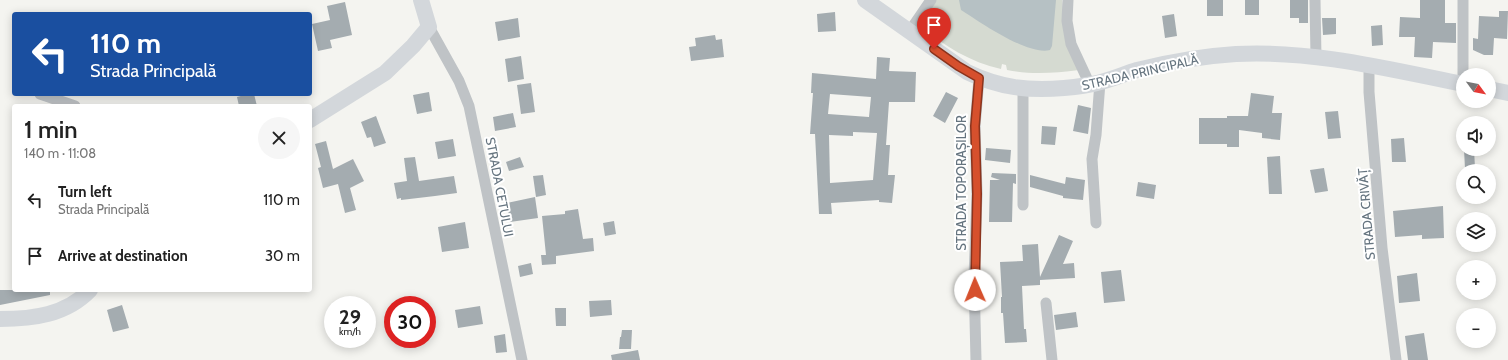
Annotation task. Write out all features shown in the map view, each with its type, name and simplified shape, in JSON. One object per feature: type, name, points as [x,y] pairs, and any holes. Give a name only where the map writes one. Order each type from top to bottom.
[{"type":"main road","points":[[312,119],[385,73],[413,46],[429,27],[421,0]]},
{"type":"main road","name":"STRADA PRINCIPALĂ","points":[[865,0],[958,66],[979,78],[1010,87],[1023,89],[1046,89],[1095,84],[1139,70],[1206,56],[1271,53],[1316,57],[1456,83]]},
{"type":"main road","points":[[1496,90],[1508,93]]},
{"type":"main road","points":[[0,318],[20,319],[58,311],[77,301],[88,292]]},
{"type":"street","points":[[910,32],[931,0]]},
{"type":"street","points":[[1068,0],[1067,21],[1071,44],[1095,84],[1096,135],[1092,158],[1096,223]]},
{"type":"street","points":[[1315,0],[1316,57]]},
{"type":"street","points":[[1463,0],[1463,68]]},
{"type":"street","name":"STRADA CETULUI","points":[[429,27],[459,81],[469,106],[522,360]]},
{"type":"street","name":"STRADA CRIVĂȚ","points":[[1369,66],[1369,92],[1382,248],[1396,360]]},
{"type":"street","name":"STRADA TOPORAȘILOR","points":[[976,360],[974,278],[977,194],[975,126],[979,78]]},
{"type":"street","points":[[1023,89],[1023,205]]},
{"type":"street","points":[[46,96],[69,104]]},
{"type":"street","points":[[1046,303],[1052,360]]},
{"type":"shaded area","points":[[936,0],[1062,0],[1064,24],[1079,70],[1025,73],[1007,70],[1006,65],[1002,64],[1001,69],[968,58],[948,47],[921,26],[923,20]]},
{"type":"shaded area","points":[[959,0],[1056,0],[1052,46],[1050,50],[1029,48],[1004,37],[961,10]]},
{"type":"building","points":[[1207,0],[1223,0],[1223,16],[1207,16]]},
{"type":"building","points":[[1245,0],[1259,0],[1259,15],[1245,15]]},
{"type":"building","points":[[1290,0],[1308,0],[1308,23],[1299,23],[1299,18],[1290,18]]},
{"type":"building","points":[[1420,0],[1445,0],[1445,23],[1456,23],[1456,43],[1433,42],[1432,58],[1414,57],[1415,37],[1399,37],[1400,17],[1420,18]]},
{"type":"building","points":[[345,2],[352,35],[330,40],[332,48],[318,51],[312,24],[330,20],[327,6]]},
{"type":"building","points":[[1499,11],[1508,11],[1507,39],[1494,38],[1493,55],[1484,55],[1473,50],[1473,38],[1478,39],[1479,16],[1499,17]]},
{"type":"building","points":[[835,12],[836,31],[818,32],[817,14]]},
{"type":"building","points":[[1174,14],[1177,36],[1165,38],[1162,16]]},
{"type":"building","points":[[518,18],[520,37],[498,41],[495,22]]},
{"type":"building","points":[[1322,18],[1336,18],[1336,34],[1323,35]]},
{"type":"building","points":[[1382,25],[1383,45],[1372,46],[1371,26]]},
{"type":"building","points":[[715,35],[716,40],[722,39],[724,57],[691,61],[689,47],[696,46],[695,38]]},
{"type":"building","points":[[521,56],[524,79],[508,82],[505,59]]},
{"type":"building","points":[[877,57],[890,58],[889,71],[916,72],[915,102],[889,102],[886,145],[890,145],[888,175],[895,175],[892,203],[879,202],[879,200],[831,203],[832,214],[819,214],[815,134],[810,134],[813,93],[811,93],[812,73],[876,79]],"holes":[[[830,94],[871,97],[869,117],[828,114]],[[853,132],[877,133],[873,180],[830,183],[829,135],[853,136]]]},
{"type":"building","points":[[531,83],[535,112],[521,114],[517,85]]},
{"type":"building","points":[[429,92],[432,111],[417,114],[413,95]]},
{"type":"building","points":[[946,92],[958,98],[945,123],[933,116]]},
{"type":"building","points":[[1251,93],[1274,96],[1272,113],[1282,113],[1280,140],[1262,138],[1262,133],[1239,130],[1239,147],[1227,147],[1227,144],[1199,144],[1199,118],[1248,116]]},
{"type":"building","points":[[254,96],[256,104],[239,104],[237,97]]},
{"type":"building","points":[[1078,105],[1091,108],[1088,134],[1073,131]]},
{"type":"building","points":[[1338,111],[1341,138],[1328,139],[1325,112]]},
{"type":"building","points":[[513,113],[516,127],[495,131],[493,117]]},
{"type":"building","points":[[376,116],[386,143],[374,147],[371,137],[367,138],[361,122]]},
{"type":"building","points":[[1042,126],[1057,127],[1055,145],[1041,144]]},
{"type":"building","points":[[1404,138],[1406,162],[1392,162],[1391,139]]},
{"type":"building","points":[[453,139],[456,156],[438,159],[435,142]]},
{"type":"building","points":[[326,141],[333,169],[353,159],[364,181],[350,188],[356,210],[345,213],[338,184],[323,188],[318,168],[321,167],[315,144]]},
{"type":"building","points":[[986,148],[1011,150],[1010,163],[985,160]]},
{"type":"building","points":[[1280,156],[1282,194],[1269,194],[1267,157]]},
{"type":"building","points":[[1464,156],[1474,156],[1475,164],[1465,164]]},
{"type":"building","points":[[415,157],[419,181],[454,176],[457,193],[401,200],[401,198],[397,199],[394,183],[407,181],[404,158]]},
{"type":"building","points":[[520,157],[524,167],[509,171],[506,162]]},
{"type":"building","points":[[1324,168],[1328,191],[1315,193],[1310,170]]},
{"type":"building","points":[[992,173],[1016,174],[1016,184],[1013,183],[1012,222],[989,222],[990,180],[1000,180],[991,177]]},
{"type":"building","points":[[543,175],[546,195],[536,197],[533,176]]},
{"type":"building","points":[[1030,175],[1065,184],[1066,177],[1085,180],[1083,200],[1063,198],[1063,196],[1030,187]]},
{"type":"building","points":[[1138,182],[1156,185],[1154,199],[1136,196]]},
{"type":"building","points":[[535,197],[538,218],[510,222],[507,203]]},
{"type":"building","points":[[1443,206],[1444,238],[1422,239],[1422,235],[1395,237],[1393,211]]},
{"type":"building","points":[[578,209],[583,239],[593,238],[594,251],[556,256],[556,264],[542,265],[541,255],[546,255],[542,216],[565,214],[565,211]]},
{"type":"building","points":[[614,221],[616,234],[605,236],[603,223]]},
{"type":"building","points":[[465,222],[469,248],[442,252],[438,227]]},
{"type":"building","points":[[1059,235],[1073,241],[1063,264],[1074,263],[1075,278],[1040,280],[1040,285],[1022,286],[1024,329],[1026,329],[1027,342],[1005,343],[1003,313],[1001,313],[1002,297],[1000,262],[1023,261],[1022,245],[1038,244],[1040,277]]},
{"type":"building","points":[[531,263],[533,274],[520,277],[518,266]]},
{"type":"building","points":[[1121,270],[1125,301],[1104,303],[1101,272]]},
{"type":"building","points":[[1417,273],[1420,301],[1399,303],[1397,276]]},
{"type":"building","points":[[0,290],[12,290],[12,292],[50,292],[50,295],[0,305]]},
{"type":"building","points":[[611,300],[612,315],[590,317],[589,301]]},
{"type":"building","points":[[122,305],[129,328],[113,332],[107,310]]},
{"type":"building","points":[[480,306],[483,324],[458,328],[455,310]]},
{"type":"building","points":[[555,308],[566,308],[566,326],[556,326]]},
{"type":"building","points":[[1076,312],[1078,327],[1056,330],[1054,315]]},
{"type":"building","points":[[622,330],[632,330],[631,349],[619,349]]},
{"type":"building","points":[[1424,333],[1428,360],[1408,360],[1405,336]]},
{"type":"building","points":[[505,334],[507,352],[496,353],[494,336]]},
{"type":"building","points":[[638,350],[640,360],[612,360],[611,355]]},
{"type":"route","points":[[934,49],[967,72],[979,78],[975,126],[977,194],[974,278],[975,290]]}]
